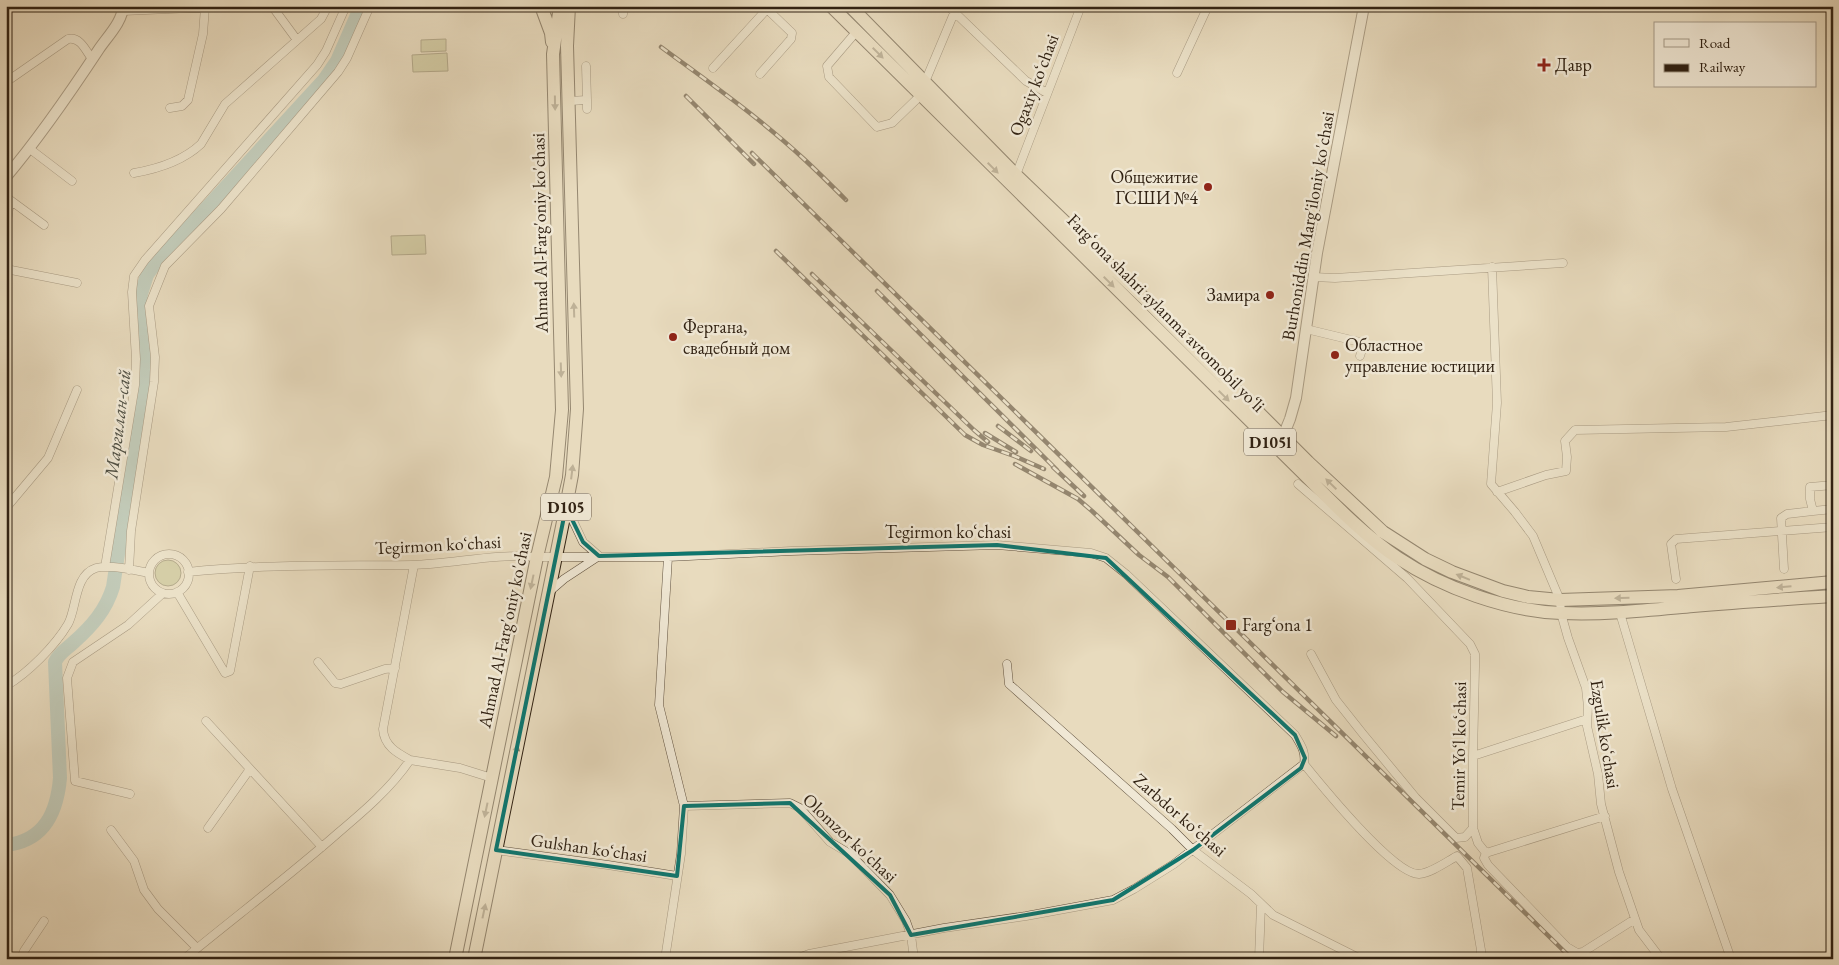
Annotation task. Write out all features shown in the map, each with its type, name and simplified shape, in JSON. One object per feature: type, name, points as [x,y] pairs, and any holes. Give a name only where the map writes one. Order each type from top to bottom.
[{"type":"highway","points":[[541,6],[551,33],[553,54]]},
{"type":"highway","name":"Ahmad Al-Farg'oniy ko'chasi","points":[[455,959],[537,557],[556,477],[562,410],[553,54],[560,6]]},
{"type":"highway","name":"Ahmad Al-Farg'oniy ko'chasi","points":[[474,959],[572,475],[577,409],[567,46],[569,6]]},
{"type":"highway","name":"Fargʻona shahri aylanma avtomobil yoʻli","points":[[831,6],[920,95],[1280,443],[1383,532],[1425,559],[1452,572],[1502,591],[1528,597],[1560,600],[1678,596],[1833,582]]},
{"type":"highway","name":"Fargʻona shahri aylanma avtomobil yoʻli","points":[[850,6],[1016,175],[1144,298],[1349,518],[1398,558],[1446,583],[1503,604],[1561,613],[1620,613],[1833,596]]},
{"type":"street","points":[[6,177],[30,149],[92,59],[123,8],[237,6]]},
{"type":"street","points":[[272,6],[297,40]]},
{"type":"street","points":[[134,173],[149,171],[196,149],[225,104],[321,19],[328,6]]},
{"type":"street","points":[[106,567],[136,385],[132,292],[134,276],[145,260],[317,65],[326,51],[346,6]]},
{"type":"street","points":[[129,570],[131,531],[154,382],[155,357],[149,306],[165,266],[221,209],[338,72],[347,58],[370,6]]},
{"type":"street","points":[[948,6],[955,10],[1026,81],[1047,93]]},
{"type":"street","name":"Ogaxiy koʻchasi","points":[[1016,175],[1081,6]]},
{"type":"street","points":[[1177,73],[1208,6]]},
{"type":"street","name":"Burhoniddin Marg'iloniy ko'chasi","points":[[1280,443],[1296,398],[1313,277],[1364,6]]},
{"type":"street","points":[[170,108],[182,106],[188,100],[203,34],[205,7]]},
{"type":"street","points":[[713,68],[767,8],[792,33],[791,39],[760,74]]},
{"type":"street","points":[[924,82],[955,10]]},
{"type":"street","points":[[857,31],[827,66],[829,77],[877,127],[892,123],[920,95]]},
{"type":"street","points":[[6,82],[68,39],[78,39],[92,59]]},
{"type":"street","points":[[586,66],[587,109]]},
{"type":"street","points":[[569,101],[587,100]]},
{"type":"street","points":[[30,149],[72,181]]},
{"type":"street","points":[[8,198],[44,224]]},
{"type":"street","points":[[6,230],[8,198]]},
{"type":"street","points":[[1313,277],[1335,278],[1562,263]]},
{"type":"street","name":"Ezgulik koʻchasi","points":[[1492,267],[1497,403],[1491,484],[1533,536],[1560,600],[1561,613],[1586,688],[1587,726],[1598,774],[1601,804],[1619,872],[1639,930],[1661,959]]},
{"type":"street","points":[[6,269],[77,282]]},
{"type":"street","points":[[1306,329],[1364,343],[1360,356]]},
{"type":"street","points":[[6,508],[48,458],[77,390]]},
{"type":"street","points":[[1497,492],[1546,475],[1566,471],[1565,441],[1575,430],[1726,427],[1833,415]]},
{"type":"street","name":"Temir Yoʻl koʻchasi","points":[[1298,484],[1407,578],[1470,644],[1474,654],[1475,667],[1473,828],[1465,837],[1456,838],[1416,798],[1336,700],[1311,654]]},
{"type":"street","points":[[1813,511],[1810,487],[1833,484]]},
{"type":"street","points":[[549,592],[564,578],[599,556],[583,542],[566,507]]},
{"type":"street","points":[[1784,569],[1781,518],[1787,514],[1833,509]]},
{"type":"street","points":[[1676,579],[1671,544],[1676,539],[1833,527]]},
{"type":"street","name":"Tegirmon koʻchasi","points":[[188,572],[250,566],[414,565],[483,557],[668,557],[801,550],[998,545],[1091,553],[1106,558],[1126,574],[1295,736],[1303,748],[1304,764],[1362,831],[1390,858],[1405,869],[1417,874],[1427,872],[1457,856],[1467,868],[1481,950],[1480,959]]},
{"type":"street","points":[[166,554],[183,560],[188,572],[186,584],[177,592],[170,594],[163,593],[152,585],[149,572],[154,560],[166,554]]},
{"type":"street","points":[[666,959],[681,854],[684,806],[659,705],[668,557]]},
{"type":"street","points":[[414,565],[383,729],[384,736],[396,753],[410,760],[460,768],[492,778]]},
{"type":"street","points":[[177,592],[225,673],[230,670],[250,566]]},
{"type":"street","points":[[6,686],[31,669],[68,623],[83,577],[97,568],[106,567],[149,572]]},
{"type":"street","points":[[130,794],[75,781],[67,678],[72,662],[128,625],[163,593]]},
{"type":"street","points":[[1620,613],[1672,789],[1731,959]]},
{"type":"street","points":[[318,662],[335,683],[341,684],[386,669],[395,668]]},
{"type":"street","name":"Zarbdor koʻchasi","points":[[1007,664],[1009,684],[1172,829],[1193,850],[1251,894],[1273,915],[1361,959]]},
{"type":"street","points":[[1473,756],[1587,719]]},
{"type":"street","points":[[206,721],[322,847]]},
{"type":"street","points":[[184,959],[226,927],[372,804],[401,774],[410,760]]},
{"type":"street","points":[[796,959],[944,928],[1026,916],[1113,900],[1134,889],[1193,850],[1304,764]]},
{"type":"street","points":[[208,828],[250,768]]},
{"type":"street","name":"Olomzor ko'chasi","points":[[684,806],[790,803],[800,808],[830,842],[850,854],[890,895],[906,921],[911,936],[914,959]]},
{"type":"street","points":[[1486,852],[1604,816]]},
{"type":"street","points":[[1473,828],[1478,843],[1486,852]]},
{"type":"street","points":[[111,830],[134,861],[144,890],[158,909],[197,948]]},
{"type":"street","name":"Gulshan koʻchasi","points":[[496,850],[677,876]]},
{"type":"street","points":[[1486,852],[1484,858],[1488,865],[1567,947],[1577,953],[1583,952],[1635,920]]},
{"type":"street","points":[[1259,959],[1261,904]]},
{"type":"street","points":[[21,959],[24,951],[44,921]]},
{"type":"street","points":[[421,959],[430,959]]},
{"type":"highlighted area","points":[[566,507],[583,542],[599,556],[997,545],[1106,558],[1295,735],[1305,758],[1301,768],[1193,850],[1113,900],[911,935],[890,895],[790,803],[684,806],[677,876],[496,850]]},
{"type":"green space","points":[[446,39],[446,51],[421,52],[421,40]]},
{"type":"green space","points":[[447,53],[448,71],[413,72],[412,55]]},
{"type":"green space","points":[[425,235],[426,254],[392,255],[391,236]]},
{"type":"green space","points":[[168,560],[177,564],[181,573],[177,582],[168,586],[159,582],[155,573],[159,564]]},
{"type":"waterway","name":"Маргилан-сай","points":[[6,845],[30,838],[39,831],[52,813],[60,778],[55,662],[98,617],[113,587],[145,377],[140,308],[141,294],[147,275],[324,80],[337,61],[361,6]]},
{"type":"railway","points":[[661,47],[770,130],[805,160],[846,200]]},
{"type":"railway","points":[[686,96],[754,164]]},
{"type":"railway","points":[[752,153],[1572,959]]},
{"type":"railway","points":[[776,251],[965,435],[983,445],[1014,456]]},
{"type":"railway","points":[[812,274],[988,442]]},
{"type":"railway","points":[[877,291],[1057,470]]},
{"type":"railway","points":[[998,426],[1031,451]]},
{"type":"railway","points":[[985,433],[1016,452]]},
{"type":"railway","points":[[1012,455],[1044,469]]},
{"type":"railway","points":[[1015,464],[1078,499],[1139,555],[1168,577],[1283,692],[1336,736]]},
{"type":"railway","points":[[1053,467],[1084,496]]},
{"type":"place","name":"Давр","points":[[1544,65]]},
{"type":"place","name":"Общежитие ГСШИ №4","points":[[1208,187]]},
{"type":"place","name":"Замира","points":[[1270,295]]},
{"type":"place","name":"Фергана, свадебный дом","points":[[673,337]]},
{"type":"place","name":"Областное управление юстиции","points":[[1335,355]]},
{"type":"place","name":"Farg‘ona 1","points":[[1231,625]]}]
